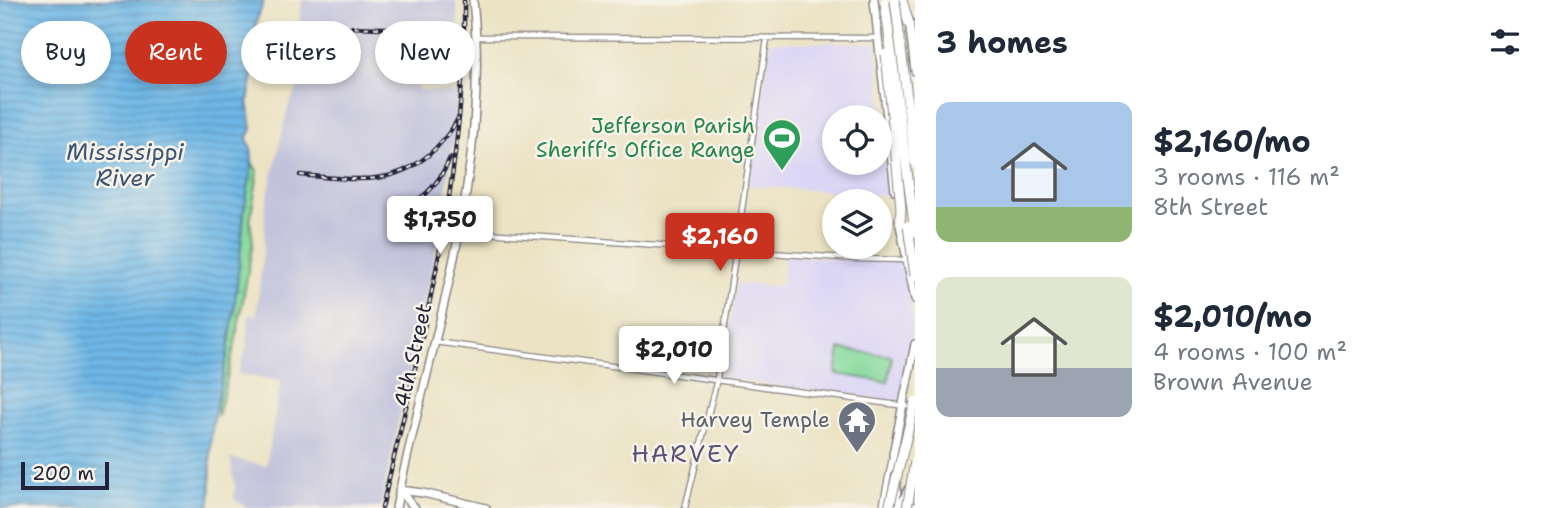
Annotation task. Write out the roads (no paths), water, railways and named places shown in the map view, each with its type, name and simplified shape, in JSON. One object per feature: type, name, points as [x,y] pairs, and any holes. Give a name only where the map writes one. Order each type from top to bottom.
[{"type":"highway","points":[[895,0],[915,162]]},
{"type":"highway","points":[[904,0],[909,24]]},
{"type":"highway","points":[[885,2],[882,16],[901,208],[900,223]]},
{"type":"highway","points":[[885,2],[915,232]]},
{"type":"highway","points":[[892,123],[914,280]]},
{"type":"highway","points":[[888,508],[915,405]]},
{"type":"highway","points":[[907,508],[915,462]]},
{"type":"main road","name":"4th Street","points":[[396,508],[469,182],[476,121],[473,0]]},
{"type":"main road","points":[[874,0],[887,105]]},
{"type":"main road","points":[[909,24],[914,37],[915,71]]},
{"type":"main road","points":[[882,61],[890,52],[898,49],[907,52],[914,60]]},
{"type":"main road","points":[[892,152],[900,223],[906,260],[914,280],[915,299]]},
{"type":"main road","points":[[898,508],[893,454],[915,344]]},
{"type":"main road","points":[[909,381],[915,389]]},
{"type":"main road","points":[[900,425],[908,417],[915,416]]},
{"type":"main road","points":[[898,508],[915,477]]},
{"type":"main road","points":[[400,491],[423,493],[485,508]]},
{"type":"main road","points":[[400,491],[415,508]]},
{"type":"street","points":[[476,37],[914,37]]},
{"type":"street","points":[[685,508],[717,379],[767,39]]},
{"type":"street","points":[[459,231],[736,250],[906,260],[915,258]]},
{"type":"street","points":[[435,342],[915,405]]},
{"type":"street","points":[[882,508],[893,454]]},
{"type":"water","name":"Mississippi River","points":[[0,0],[264,0],[257,21],[241,21],[241,84],[251,84],[248,101],[252,129],[247,139],[252,165],[228,351],[212,426],[209,508],[0,508]]},
{"type":"railway","points":[[382,508],[426,319],[450,193],[463,65],[464,0]]},
{"type":"railway","points":[[361,28],[375,28]]},
{"type":"railway","points":[[300,175],[355,179],[388,176],[420,162],[435,149],[458,118]]},
{"type":"railway","points":[[393,209],[413,203],[428,192],[441,176],[450,158]]},
{"type":"place","name":"Jefferson Parish Sheriff's Office Range","points":[[782,172]]},
{"type":"place","name":"Harvey Temple","points":[[857,454]]},
{"type":"district","name":"HARVEY","points":[[686,454]]}]
